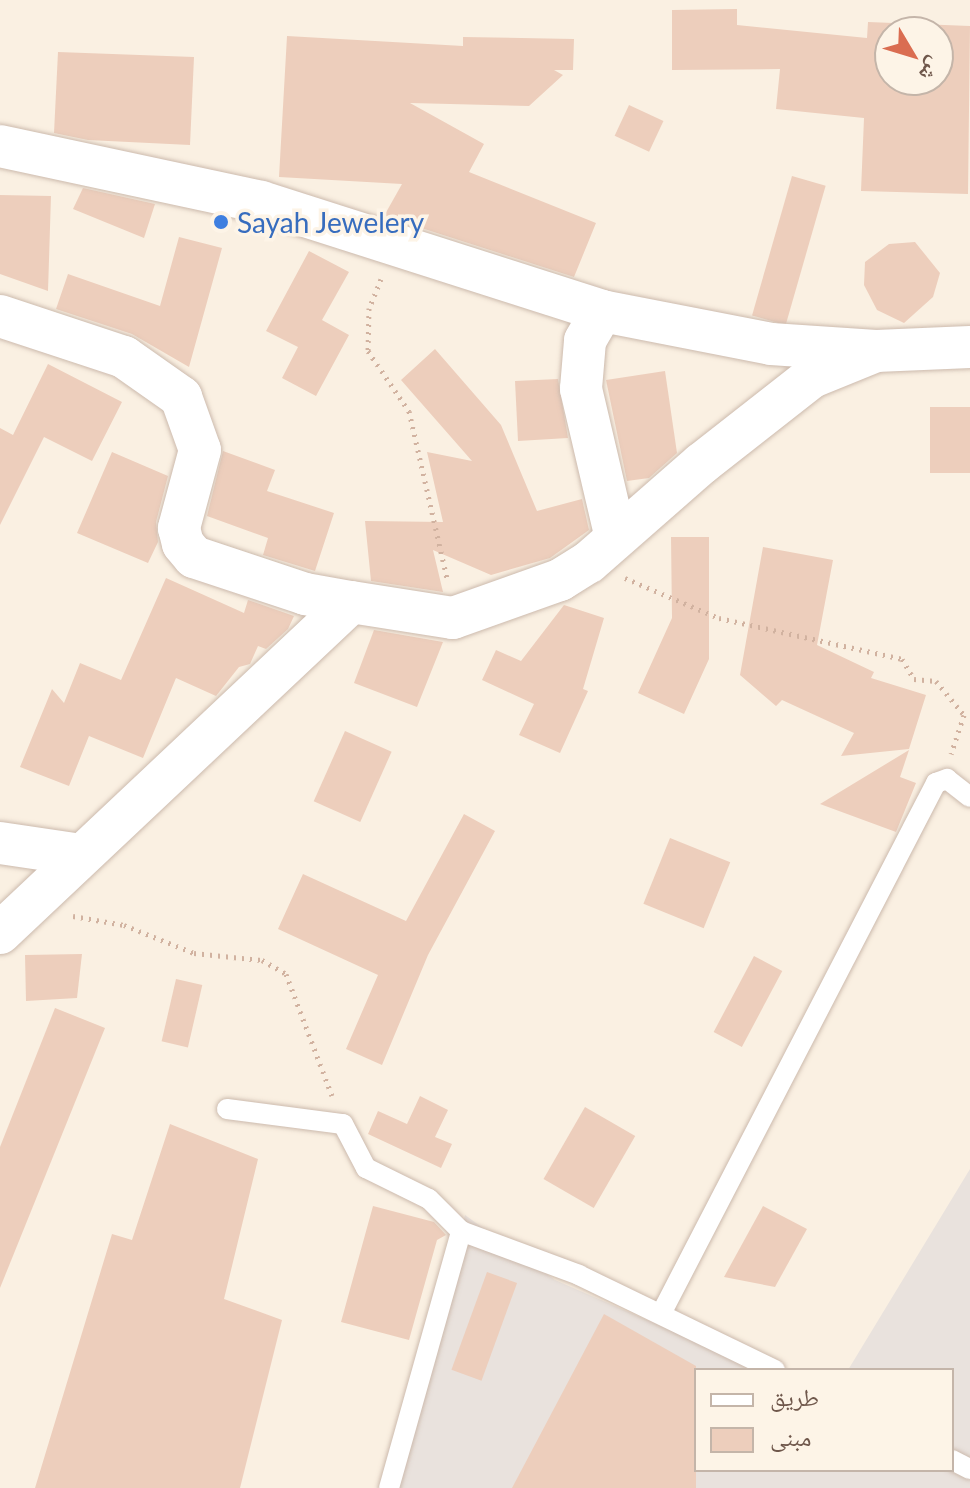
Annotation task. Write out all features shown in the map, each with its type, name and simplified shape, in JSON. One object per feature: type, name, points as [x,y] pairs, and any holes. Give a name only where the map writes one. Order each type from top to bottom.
[{"type":"street","points":[[0,146],[261,202],[602,311],[771,344],[876,351],[970,347]]},
{"type":"street","points":[[602,311],[585,341],[581,389],[602,550]]},
{"type":"street","points":[[0,316],[141,365],[181,397],[200,450],[179,528],[183,544],[194,557],[305,594],[453,618],[524,596],[602,550],[812,377],[876,351]]},
{"type":"street","points":[[14,920],[351,602]]},
{"type":"street","points":[[0,843],[81,855]]},
{"type":"lane","points":[[662,1312],[898,850],[943,778],[970,797]]},
{"type":"lane","points":[[227,1109],[343,1124],[366,1168],[429,1199],[461,1231],[662,1312],[771,1368]]},
{"type":"lane","points":[[389,1488],[461,1231]]},
{"type":"path","points":[[395,245],[369,308],[368,351],[409,411],[438,527],[453,618]]},
{"type":"path","points":[[602,550],[719,618],[902,659],[914,679],[936,681],[964,715],[943,778]]},
{"type":"path","points":[[14,920],[124,925],[194,953],[262,960],[286,974],[343,1124]]},
{"type":"shaded area","points":[[970,1169],[970,1488],[398,1488],[465,1215],[555,1280],[757,1368],[694,1368],[694,1472],[954,1472],[954,1368],[849,1368]]},
{"type":"building","points":[[737,9],[737,25],[867,38],[868,22],[874,22],[874,96],[954,96],[954,25],[970,26],[968,194],[861,191],[864,118],[776,109],[780,69],[672,70],[672,10]]},
{"type":"building","points":[[287,36],[463,46],[463,37],[574,39],[573,70],[554,70],[563,75],[529,106],[410,103],[484,144],[469,172],[596,223],[574,277],[384,216],[402,184],[279,177]]},
{"type":"building","points":[[58,52],[194,57],[190,145],[88,140],[54,133]]},
{"type":"building","points":[[629,105],[663,121],[649,152],[615,136]]},
{"type":"building","points":[[792,176],[826,186],[786,325],[752,315]]},
{"type":"building","points":[[83,188],[155,204],[144,238],[73,209]]},
{"type":"building","points":[[0,195],[51,196],[48,291],[0,274]]},
{"type":"building","points":[[179,237],[222,248],[189,367],[132,334],[56,309],[68,274],[160,306]]},
{"type":"building","points":[[915,242],[940,273],[933,297],[904,323],[877,310],[864,285],[865,262],[889,244]]},
{"type":"building","points":[[309,251],[349,272],[322,320],[349,335],[316,396],[282,378],[298,347],[266,331]]},
{"type":"building","points":[[435,349],[501,425],[537,511],[582,499],[589,530],[550,558],[491,575],[433,550],[443,592],[371,581],[365,521],[443,522],[427,452],[472,461],[401,380]]},
{"type":"building","points":[[48,364],[122,402],[92,461],[44,437],[0,525],[0,428],[13,435]]},
{"type":"building","points":[[665,371],[677,453],[649,478],[627,481],[606,380]]},
{"type":"building","points":[[558,379],[568,438],[518,441],[515,381]]},
{"type":"building","points":[[930,407],[970,407],[970,473],[930,473]]},
{"type":"building","points":[[223,451],[275,470],[267,491],[334,513],[315,571],[263,555],[268,538],[207,516]]},
{"type":"building","points":[[112,452],[168,476],[156,522],[158,542],[148,563],[77,533]]},
{"type":"building","points":[[671,537],[709,537],[709,659],[684,714],[638,693],[672,618]]},
{"type":"building","points":[[763,547],[833,560],[817,645],[874,672],[871,678],[926,695],[909,749],[841,756],[854,733],[782,700],[776,706],[740,675]]},
{"type":"building","points":[[166,578],[244,613],[248,600],[294,616],[288,629],[266,649],[258,646],[250,664],[239,667],[216,696],[176,678],[143,758],[89,736],[69,786],[20,767],[52,689],[64,703],[80,663],[121,680]]},
{"type":"building","points":[[564,605],[604,618],[583,689],[588,691],[560,753],[519,735],[534,704],[482,680],[496,650],[521,661]]},
{"type":"building","points":[[374,630],[443,642],[417,707],[354,683]]},
{"type":"building","points":[[345,731],[392,752],[360,822],[314,801]]},
{"type":"building","points":[[909,750],[900,777],[916,783],[896,832],[820,804]]},
{"type":"building","points":[[464,814],[495,831],[428,955],[382,1065],[346,1049],[378,975],[278,929],[303,874],[406,921]]},
{"type":"building","points":[[670,838],[730,862],[704,928],[643,904]]},
{"type":"building","points":[[82,954],[77,998],[26,1001],[25,955]]},
{"type":"building","points":[[754,956],[782,971],[742,1047],[714,1032]]},
{"type":"building","points":[[176,979],[202,985],[188,1047],[162,1041]]},
{"type":"building","points":[[55,1008],[105,1028],[0,1288],[0,1147]]},
{"type":"building","points":[[420,1096],[448,1110],[435,1137],[452,1144],[441,1168],[368,1134],[378,1111],[407,1124]]},
{"type":"building","points":[[585,1107],[635,1136],[594,1208],[544,1179]]},
{"type":"building","points":[[170,1124],[258,1159],[224,1299],[282,1320],[240,1488],[35,1488],[112,1234],[132,1240]]},
{"type":"building","points":[[373,1206],[434,1222],[446,1235],[437,1240],[409,1340],[341,1322]]},
{"type":"building","points":[[763,1206],[807,1229],[775,1287],[724,1277]]},
{"type":"building","points":[[487,1272],[517,1283],[482,1381],[451,1370]]},
{"type":"building","points":[[604,1314],[696,1366],[696,1488],[512,1488]]},
{"type":"place","name":"Sayah Jewelery","points":[[221,222]]}]
